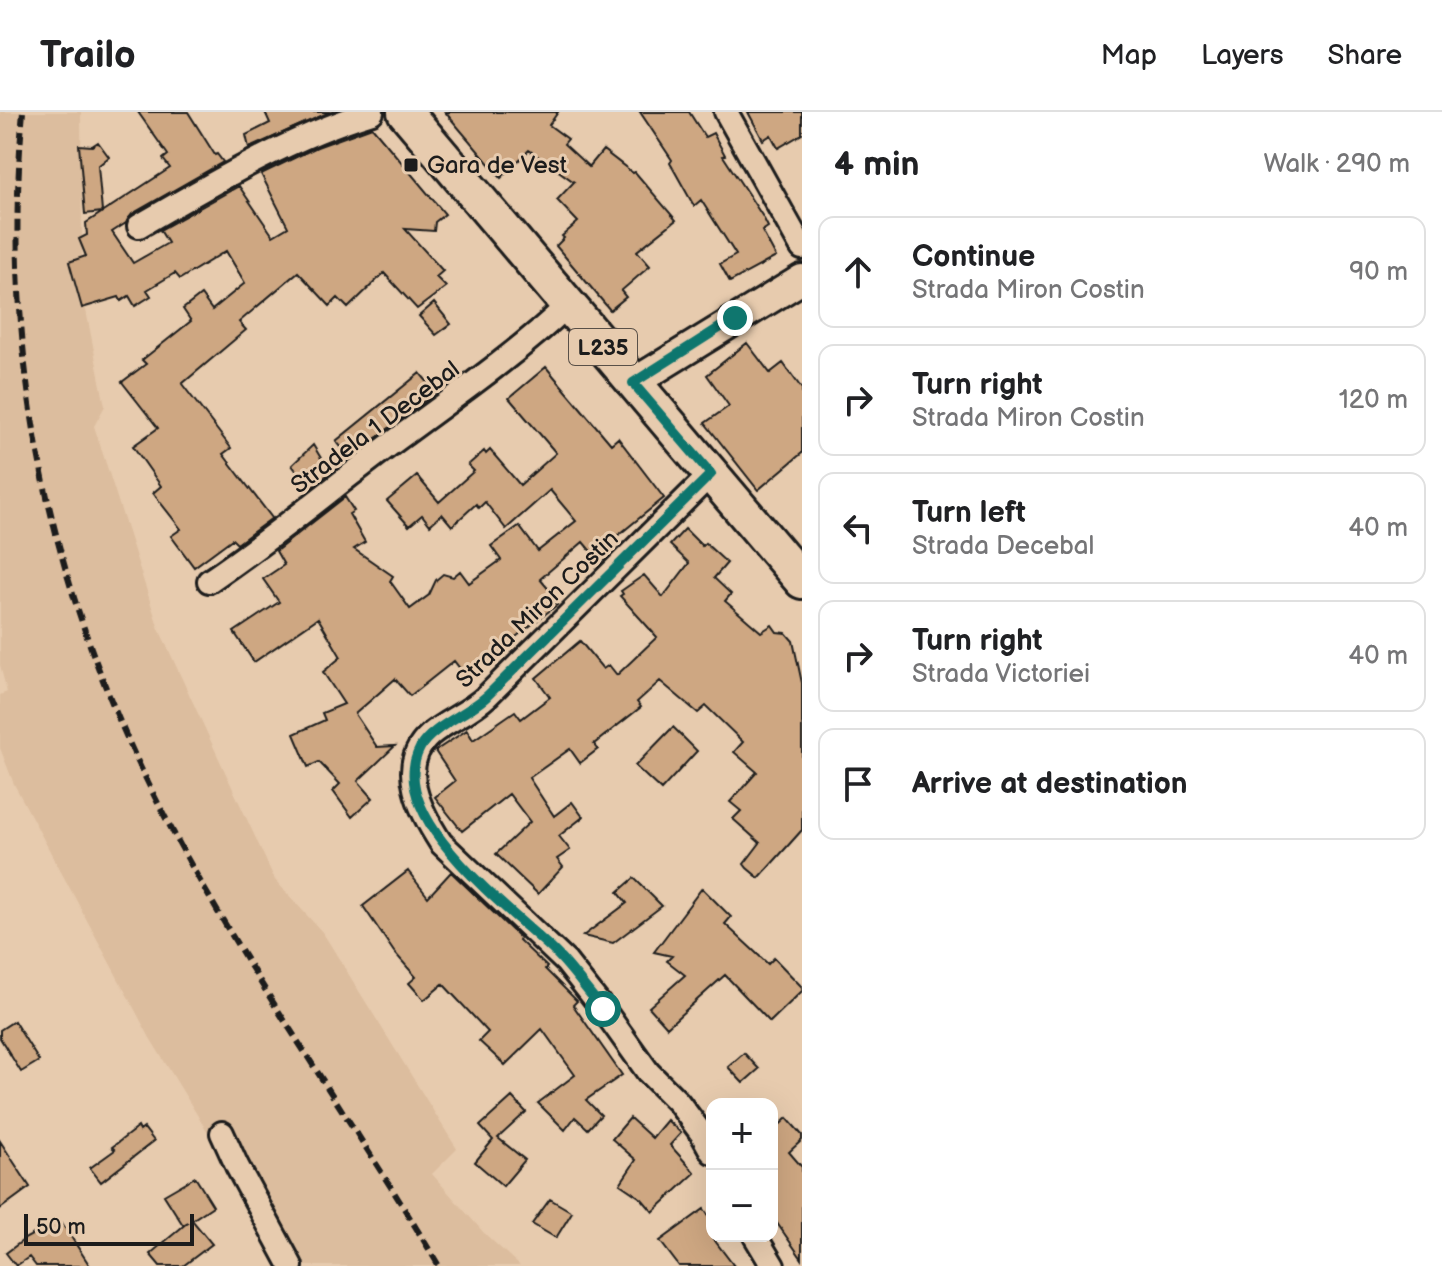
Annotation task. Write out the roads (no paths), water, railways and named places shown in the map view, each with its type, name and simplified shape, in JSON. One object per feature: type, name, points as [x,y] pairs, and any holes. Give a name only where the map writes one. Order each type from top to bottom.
[{"type":"main road","name":"L235","points":[[405,112],[802,581]]},
{"type":"street","points":[[139,226],[267,156],[372,112]]},
{"type":"street","points":[[726,112],[802,248]]},
{"type":"street","points":[[633,383],[802,279]]},
{"type":"street","name":"Stradela 1 Decebal","points":[[209,581],[272,538],[529,342],[567,306]]},
{"type":"street","name":"Strada Miron Costin","points":[[706,1141],[678,1102],[648,1072],[566,962],[441,843],[428,824],[413,788],[418,752],[430,734],[481,702],[711,474]]},
{"type":"street","points":[[222,1133],[291,1266]]},
{"type":"street","points":[[759,1242],[773,1266]]},
{"type":"railway","points":[[23,112],[18,203],[19,293],[27,382],[41,470],[62,556],[89,641],[121,725],[160,807],[225,925],[439,1266]]},
{"type":"place","name":"Gara de Vest","points":[[411,165]]}]
